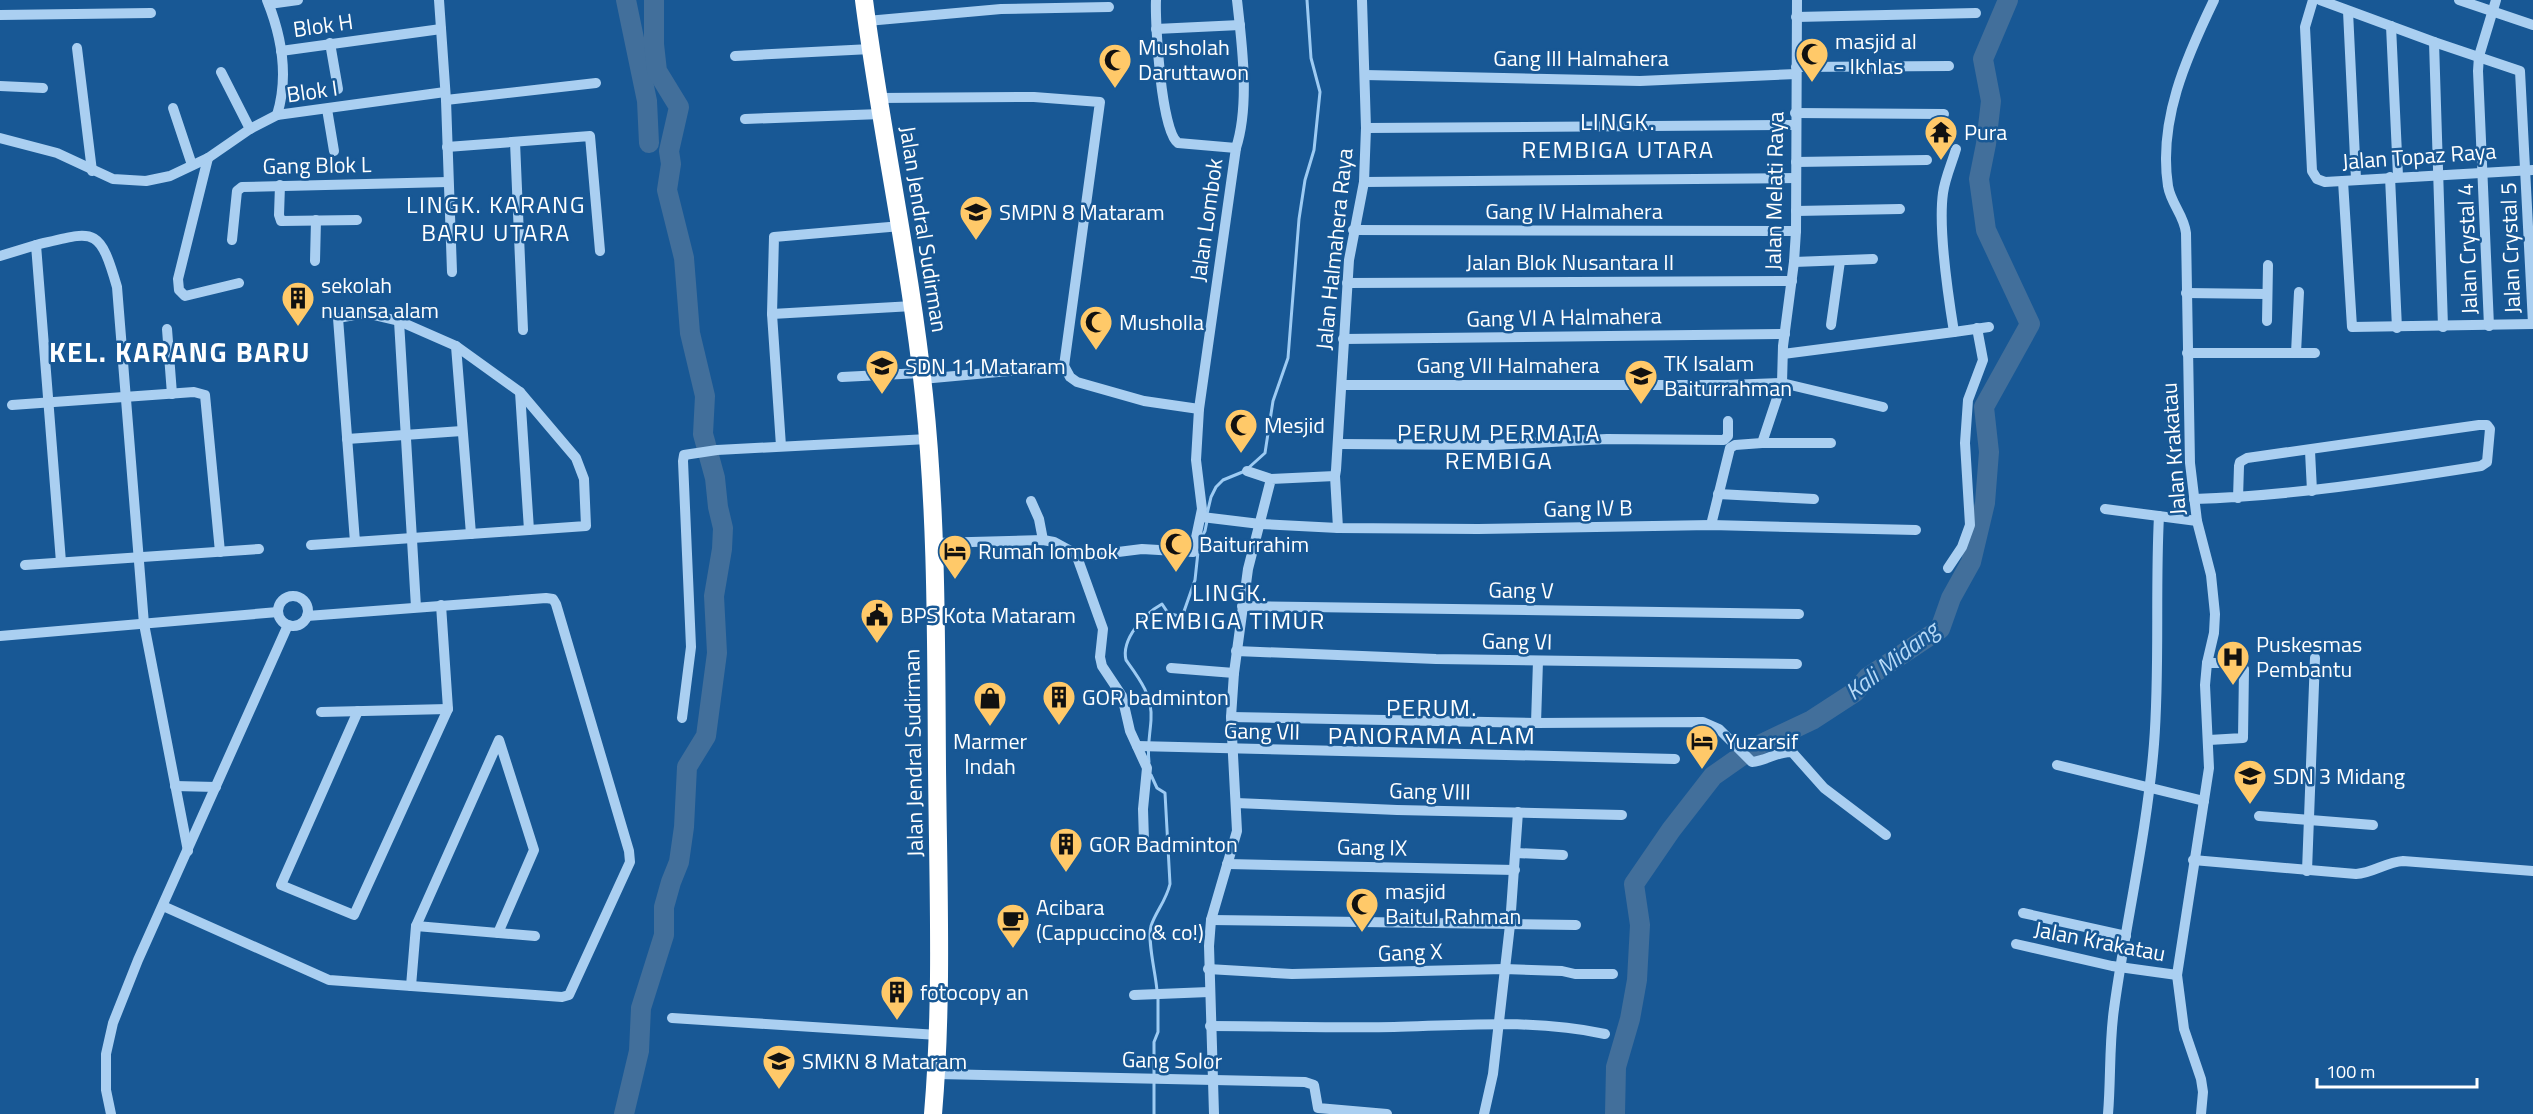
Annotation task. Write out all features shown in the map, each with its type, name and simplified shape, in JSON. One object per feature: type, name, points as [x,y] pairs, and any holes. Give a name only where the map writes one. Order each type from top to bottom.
[{"type":"highway","name":"Jalan Jendral Sudirman","points":[[864,0],[901,226],[922,376],[928,439],[933,543],[940,979],[937,1074],[933,1114]]},
{"type":"street","points":[[277,115],[284,81],[281,51],[268,2],[298,0]]},
{"type":"street","points":[[440,0],[452,272]]},
{"type":"street","points":[[1156,0],[1156,29],[1166,117],[1172,138],[1178,143],[1236,148]]},
{"type":"street","name":"Jalan Lombok","points":[[1076,554],[1086,556],[1142,549],[1193,552],[1206,516],[1196,460],[1199,409],[1236,148],[1240,136],[1242,94],[1237,0]]},
{"type":"street","name":"Jalan Halmahera Raya","points":[[1338,528],[1335,476],[1347,283],[1353,230],[1360,210],[1364,182],[1366,128],[1362,0]]},
{"type":"street","name":"Jalan Melati Raya","points":[[1762,443],[1782,383],[1783,354],[1794,262],[1797,0]]},
{"type":"street","name":"Jalan Krakatau","points":[[2201,1114],[2203,1092],[2201,1079],[2184,1029],[2176,975],[2210,759],[2205,702],[2207,663],[2214,633],[2213,592],[2193,500],[2190,463],[2185,225],[2169,192],[2168,140],[2172,100],[2214,0]]},
{"type":"street","name":"Jalan Topaz Raya","points":[[2313,0],[2305,27],[2314,176],[2321,181],[2343,181],[2530,170]]},
{"type":"street","points":[[2320,0],[2479,56]]},
{"type":"street","points":[[2459,0],[2533,25]]},
{"type":"street","name":"Jalan Crystal 4","points":[[2489,326],[2478,71],[2479,56],[2496,0]]},
{"type":"street","points":[[867,21],[1001,5],[1108,7]]},
{"type":"street","points":[[2348,11],[2356,179]]},
{"type":"street","points":[[0,15],[151,13]]},
{"type":"street","points":[[1796,18],[1976,13]]},
{"type":"street","points":[[1156,29],[1240,25]]},
{"type":"street","points":[[2391,26],[2397,328]]},
{"type":"street","name":"Blok H","points":[[281,51],[441,29]]},
{"type":"street","points":[[2434,42],[2443,327]]},
{"type":"street","points":[[330,43],[338,89]]},
{"type":"street","points":[[77,48],[92,171]]},
{"type":"street","points":[[735,56],[871,49]]},
{"type":"street","name":"Jalan Crystal 5","points":[[2479,56],[2520,70],[2530,170],[2533,324]]},
{"type":"street","name":"Gang III Halmahera","points":[[1365,75],[1640,81],[1796,71],[1949,66]]},
{"type":"street","points":[[221,72],[250,129]]},
{"type":"street","name":"Blok I","points":[[0,139],[57,153],[92,171],[124,181],[146,181],[159,179],[208,158],[250,129],[277,115],[327,108],[596,82]]},
{"type":"street","points":[[0,86],[43,88]]},
{"type":"street","points":[[745,119],[880,106],[1034,97],[1100,102],[1064,366],[1070,377],[1077,382],[1144,401],[1199,409]]},
{"type":"street","points":[[174,108],[192,165]]},
{"type":"street","points":[[327,108],[334,151]]},
{"type":"street","points":[[1795,113],[1944,114]]},
{"type":"street","points":[[1366,128],[1796,125]]},
{"type":"street","points":[[447,147],[590,136],[600,251]]},
{"type":"street","points":[[515,142],[523,330]]},
{"type":"street","points":[[1954,332],[1944,248],[1942,203],[1943,190],[1956,148]]},
{"type":"street","points":[[208,158],[178,279],[179,290],[185,296],[239,283]]},
{"type":"street","points":[[1796,162],[1927,160]]},
{"type":"street","points":[[1364,182],[1796,177]]},
{"type":"street","points":[[2343,181],[2350,325],[2354,328],[2397,328],[2533,324]]},
{"type":"street","name":"Gang Blok L","points":[[232,240],[239,189],[280,185],[448,182]]},
{"type":"street","points":[[280,185],[279,215],[281,221],[357,220]]},
{"type":"street","points":[[1796,211],[1899,209]]},
{"type":"street","points":[[315,261],[316,220]]},
{"type":"street","points":[[781,446],[772,314],[774,237],[901,226]]},
{"type":"street","name":"Gang IV Halmahera","points":[[1353,230],[1796,231]]},
{"type":"street","points":[[0,256],[84,236],[95,238],[104,249],[117,287],[144,624],[188,851]]},
{"type":"street","points":[[36,246],[61,562]]},
{"type":"street","points":[[1794,262],[1873,259]]},
{"type":"street","points":[[1831,325],[1840,261]]},
{"type":"street","points":[[2266,321],[2268,265]]},
{"type":"street","name":"Jalan Blok Nusantara II","points":[[1347,283],[1792,281]]},
{"type":"street","points":[[2296,353],[2299,292]]},
{"type":"street","points":[[2186,293],[2267,294]]},
{"type":"street","points":[[772,314],[912,306]]},
{"type":"street","points":[[311,545],[355,542],[412,538],[529,530],[586,526],[584,479],[576,458],[520,392],[456,346],[399,321],[365,313],[338,318],[355,542]]},
{"type":"street","points":[[399,321],[416,607]]},
{"type":"street","points":[[1783,354],[1989,327]]},
{"type":"street","points":[[1948,568],[1962,547],[1970,525],[1965,443],[1968,400],[1983,360],[1977,328]]},
{"type":"street","points":[[167,329],[172,394]]},
{"type":"street","name":"Gang VI A Halmahera","points":[[1343,339],[1785,334]]},
{"type":"street","points":[[456,346],[471,534]]},
{"type":"street","points":[[2187,353],[2315,353]]},
{"type":"street","points":[[842,377],[922,376],[1064,366]]},
{"type":"street","name":"Gang VII Halmahera","points":[[1342,385],[1782,383],[1883,407]]},
{"type":"street","points":[[520,392],[529,530]]},
{"type":"street","points":[[12,405],[200,393],[207,400],[220,552]]},
{"type":"street","points":[[1338,444],[1493,445],[1607,439],[1724,440],[1728,436],[1728,421]]},
{"type":"street","points":[[2193,500],[2238,498],[2312,490],[2481,466],[2487,462],[2490,429],[2487,425],[2479,425],[2243,459],[2239,466],[2238,498]]},
{"type":"street","points":[[347,439],[462,431]]},
{"type":"street","points":[[682,718],[692,647],[682,461],[684,455],[717,450],[928,439]]},
{"type":"street","points":[[1711,525],[1730,448],[1735,445],[1762,443],[1831,443]]},
{"type":"street","points":[[2310,451],[2312,490]]},
{"type":"street","points":[[1248,471],[1271,479],[1335,476]]},
{"type":"street","points":[[1214,1114],[1208,969],[1211,920],[1236,841],[1231,717],[1236,651],[1242,606],[1271,479]]},
{"type":"street","points":[[1718,494],[1814,499]]},
{"type":"street","points":[[1031,501],[1039,519],[1043,540]]},
{"type":"street","points":[[2104,509],[2197,521]]},
{"type":"street","name":"Gang IV B","points":[[1206,516],[1260,524],[1338,528],[1478,529],[1711,525],[1916,530]]},
{"type":"street","points":[[2108,1114],[2112,1023],[2150,788],[2159,669],[2157,551],[2159,516]]},
{"type":"street","points":[[933,543],[1043,540],[1054,542],[1076,554],[1103,630],[1100,657],[1102,666],[1122,696],[1144,747],[1147,768],[1143,808],[1144,841]]},
{"type":"street","points":[[25,565],[259,549]]},
{"type":"street","points":[[294,596],[306,603],[307,616],[300,625],[288,625],[281,620],[278,612],[282,602],[294,596]]},
{"type":"street","points":[[163,906],[329,980],[562,997],[569,995],[630,862],[629,851],[553,599],[307,616]]},
{"type":"street","points":[[358,711],[281,885],[354,915],[448,709],[441,605]]},
{"type":"street","name":"Gang V","points":[[1242,606],[1799,614]]},
{"type":"street","points":[[0,636],[278,612]]},
{"type":"street","points":[[111,1114],[106,1090],[106,1054],[113,1023],[288,625]]},
{"type":"street","name":"Gang VI","points":[[1236,651],[1386,658],[1797,664]]},
{"type":"street","points":[[2307,871],[2315,658]]},
{"type":"street","points":[[1536,723],[1538,661]]},
{"type":"street","points":[[2207,663],[2238,663],[2244,669],[2243,738],[2240,740],[2209,740]]},
{"type":"street","points":[[1171,668],[1234,673]]},
{"type":"street","points":[[321,712],[448,709]]},
{"type":"street","points":[[1231,717],[1536,723],[1703,722],[1719,729],[1752,762],[1766,760],[1784,752],[1792,752],[1824,788],[1886,835]]},
{"type":"street","points":[[411,986],[416,926],[499,740],[534,850],[498,933]]},
{"type":"street","name":"Gang VII","points":[[1144,747],[1675,759]]},
{"type":"street","points":[[2056,765],[2204,801]]},
{"type":"street","points":[[175,786],[216,787]]},
{"type":"street","name":"Gang VIII","points":[[1236,803],[1622,815]]},
{"type":"street","points":[[1484,1114],[1492,1074],[1510,925],[1518,812]]},
{"type":"street","points":[[2259,816],[2373,825]]},
{"type":"street","points":[[1516,853],[1563,855]]},
{"type":"street","points":[[2193,860],[2365,874],[2385,864],[2403,861],[2533,871]]},
{"type":"street","name":"Gang IX","points":[[1227,864],[1515,870]]},
{"type":"street","points":[[2023,913],[2126,936]]},
{"type":"street","points":[[1211,920],[1576,925]]},
{"type":"street","points":[[416,926],[536,936]]},
{"type":"street","name":"Jalan Krakatau","points":[[2016,944],[2120,967],[2176,975]]},
{"type":"street","name":"Gang X","points":[[1208,969],[1292,974],[1504,969],[1612,974]]},
{"type":"street","points":[[1134,995],[1209,992]]},
{"type":"street","points":[[672,1017],[938,1035]]},
{"type":"street","points":[[1210,1026],[1550,1025],[1605,1034]]},
{"type":"street","name":"Gang Solor","points":[[937,1074],[1308,1083],[1314,1085],[1318,1108],[1387,1114]]},
{"type":"waterway","points":[[626,0],[647,101],[649,143]]},
{"type":"waterway","points":[[624,1114],[639,1051],[641,1008],[664,935],[664,907],[679,862],[684,827],[687,767],[706,736],[717,653],[714,596],[723,528],[715,478],[703,434],[705,396],[690,333],[684,258],[667,190],[671,164],[669,151],[679,107],[657,71],[654,44],[654,0]]},
{"type":"waterway","points":[[1207,514],[1216,487],[1223,480],[1245,471],[1265,453],[1273,401],[1288,358],[1299,219],[1305,180],[1314,150],[1320,92],[1311,58],[1307,0]]},
{"type":"waterway","name":"Kali Midang","points":[[1615,1114],[1616,1067],[1630,1019],[1637,980],[1640,925],[1634,884],[1671,830],[1713,776],[1753,748],[1812,720],[1855,692],[1868,677],[1940,629],[1951,598],[1971,562],[1985,503],[1989,452],[1984,407],[2030,324],[1986,230],[1979,179],[1991,101],[1983,59],[2008,0]]},
{"type":"waterway","points":[[1200,540],[1207,521]]},
{"type":"waterway","points":[[1149,762],[1150,703],[1144,688],[1126,660],[1125,652],[1135,628],[1155,608],[1162,604],[1168,613],[1182,617],[1195,580],[1198,552]]},
{"type":"waterway","points":[[1151,775],[1157,788],[1165,793],[1170,884],[1150,933],[1157,991]]},
{"type":"waterway","points":[[1154,1114],[1154,1042],[1158,1032],[1158,998]]},
{"type":"place","name":"masjid al - Ikhlas","points":[[1812,83]]},
{"type":"place","name":"Musholah Daruttawon","points":[[1115,89]]},
{"type":"place","name":"Pura","points":[[1941,161]]},
{"type":"place","name":"SMPN 8 Mataram","points":[[976,241]]},
{"type":"place","name":"sekolah nuansa alam","points":[[298,327]]},
{"type":"place","name":"Musholla","points":[[1096,351]]},
{"type":"place","name":"SDN 11 Mataram","points":[[882,395]]},
{"type":"place","name":"TK Isalam Baiturrahman","points":[[1641,405]]},
{"type":"place","name":"Mesjid","points":[[1241,454]]},
{"type":"place","name":"Baiturrahim","points":[[1176,573]]},
{"type":"place","name":"Rumah lombok","points":[[955,580]]},
{"type":"place","name":"BPS Kota Mataram","points":[[877,644]]},
{"type":"place","name":"Puskesmas Pembantu","points":[[2233,686]]},
{"type":"place","name":"GOR badminton","points":[[1059,726]]},
{"type":"place","name":"Marmer Indah","points":[[990,727]]},
{"type":"place","name":"Yuzarsif","points":[[1702,770]]},
{"type":"place","name":"SDN 3 Midang","points":[[2250,805]]},
{"type":"place","name":"GOR Badminton","points":[[1066,873]]},
{"type":"place","name":"masjid Baitul Rahman","points":[[1362,933]]},
{"type":"place","name":"Acibara (Cappuccino & co!)","points":[[1013,949]]},
{"type":"place","name":"fotocopy an","points":[[897,1021]]},
{"type":"place","name":"SMKN 8 Mataram","points":[[779,1090]]},
{"type":"district","name":"LINGK. REMBIGA UTARA","points":[[1618,136]]},
{"type":"district","name":"LINGK. KARANG BARU UTARA","points":[[496,219]]},
{"type":"district","name":"KEL. KARANG BARU","points":[[180,352]]},
{"type":"district","name":"PERUM PERMATA REMBIGA","points":[[1499,447]]},
{"type":"district","name":"LINGK. REMBIGA TIMUR","points":[[1230,607]]},
{"type":"district","name":"PERUM. PANORAMA ALAM","points":[[1432,722]]}]
